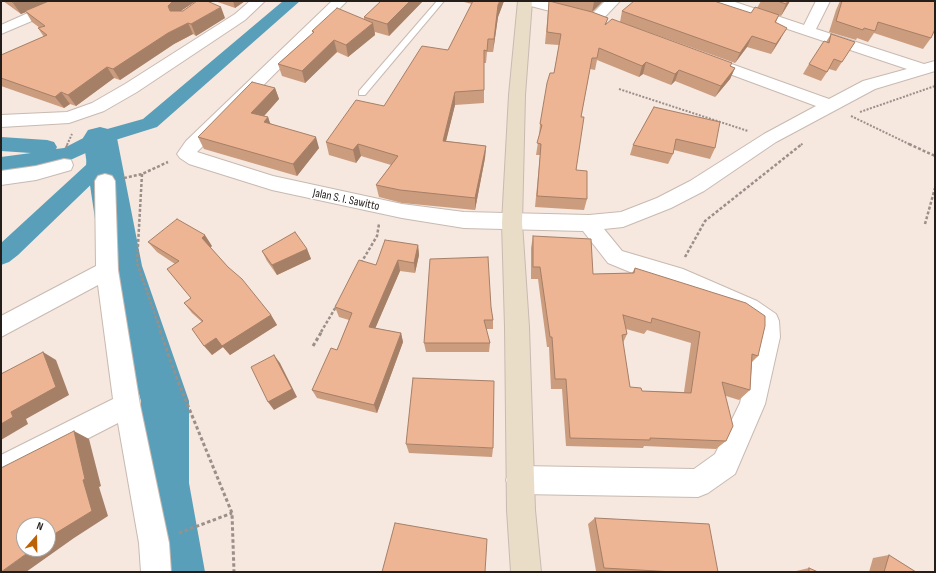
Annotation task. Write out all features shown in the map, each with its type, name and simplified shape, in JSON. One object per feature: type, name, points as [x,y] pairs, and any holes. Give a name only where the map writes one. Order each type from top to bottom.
[{"type":"street","points":[[1,30],[67,1]]},
{"type":"street","points":[[1,121],[69,117],[116,98],[234,14],[258,1]]},
{"type":"street","points":[[186,154],[192,145],[340,1]]},
{"type":"street","points":[[526,572],[520,480],[512,232],[517,95],[527,1],[610,24]]},
{"type":"street","points":[[595,19],[613,1]]},
{"type":"street","points":[[718,1],[929,67]]},
{"type":"street","points":[[808,30],[823,1]]},
{"type":"street","points":[[690,54],[830,105]]},
{"type":"street","name":"Jalan S. I. Sawitto","points":[[186,154],[195,159],[272,183],[382,208],[464,220],[512,232],[594,232],[623,218],[664,203],[697,186],[770,138],[869,85],[929,67]]},
{"type":"street","points":[[1,178],[36,173],[64,165]]},
{"type":"street","points":[[105,181],[107,270],[127,405],[154,543],[156,572]]},
{"type":"street","points":[[520,480],[698,483],[725,464],[752,404],[768,337],[768,321],[749,308],[675,275],[630,263],[615,257],[594,232]]},
{"type":"street","points":[[1,327],[107,270]]},
{"type":"street","points":[[1,469],[127,405]]},
{"type":"lane","points":[[362,93],[441,1]]},
{"type":"path","points":[[935,86],[849,115],[935,156]]},
{"type":"path","points":[[619,89],[770,138]]},
{"type":"path","points":[[64,165],[62,159],[81,113]]},
{"type":"path","points":[[675,275],[705,220],[807,140]]},
{"type":"path","points":[[136,175],[142,174],[186,154]]},
{"type":"path","points":[[142,174],[137,263],[177,379],[232,513],[234,572]]},
{"type":"path","points":[[925,224],[935,188]]},
{"type":"path","points":[[358,268],[377,236]]},
{"type":"path","points":[[313,346],[339,301]]},
{"type":"path","points":[[154,543],[232,513]]},
{"type":"building","points":[[49,1],[173,1],[168,6],[170,11],[183,11],[197,1],[207,1],[221,7],[191,24],[188,23],[168,33],[113,69],[107,67],[68,95],[61,92],[55,97],[1,78],[1,55],[47,35],[38,28],[45,26],[25,11]]},
{"type":"building","points":[[381,1],[410,1],[387,24],[364,17]]},
{"type":"building","points":[[473,1],[500,1],[498,5],[494,39],[488,39],[487,51],[484,50],[484,90],[455,92],[443,141],[486,146],[475,198],[400,190],[376,185],[398,156],[358,144],[353,150],[326,142],[356,100],[384,106],[422,46],[448,50]]},
{"type":"building","points":[[549,1],[592,12],[608,18],[605,25],[612,19],[732,63],[730,66],[735,68],[721,86],[679,70],[675,74],[646,62],[642,66],[599,48],[597,58],[592,58],[581,117],[584,117],[576,170],[587,171],[587,199],[537,196],[541,144],[537,143],[542,125],[540,124],[547,83],[550,73],[554,73],[561,34],[547,32]]},
{"type":"building","points":[[634,1],[714,1],[751,13],[755,7],[779,15],[775,22],[787,28],[776,44],[752,36],[740,53],[622,11]]},
{"type":"building","points":[[777,1],[788,1],[786,4]]},
{"type":"building","points":[[842,1],[935,1],[935,29],[931,38],[878,22],[875,31],[864,28],[863,30],[836,21]]},
{"type":"building","points":[[337,8],[373,23],[346,45],[334,40],[302,71],[278,64],[314,32],[312,31]]},
{"type":"building","points":[[831,34],[855,42],[842,62],[834,59],[827,72],[809,64],[824,41],[829,43]]},
{"type":"building","points":[[252,82],[275,88],[251,113],[268,117],[264,122],[316,137],[293,164],[198,137]]},
{"type":"building","points":[[654,107],[720,122],[715,148],[676,139],[673,154],[633,145]]},
{"type":"building","points":[[177,219],[205,235],[202,238],[228,267],[242,279],[271,315],[222,346],[216,338],[204,346],[192,329],[203,321],[184,303],[191,298],[167,269],[179,261],[148,242]]},
{"type":"building","points":[[295,232],[307,249],[272,265],[262,251]]},
{"type":"building","points":[[533,236],[591,239],[593,274],[634,273],[635,268],[746,303],[765,316],[765,326],[758,356],[752,354],[750,390],[722,382],[733,426],[726,441],[650,438],[650,440],[570,438],[566,379],[555,379],[552,337],[550,337],[540,267],[533,267]],"holes":[[[623,315],[651,323],[652,318],[700,332],[691,393],[642,391],[641,388],[630,387],[622,335],[627,334]]]},
{"type":"building","points":[[385,240],[418,245],[414,263],[398,260],[369,327],[401,333],[374,405],[312,390],[331,348],[337,350],[352,313],[335,307],[359,260],[376,265]]},
{"type":"building","points":[[488,257],[493,320],[484,320],[490,343],[424,343],[430,259]]},
{"type":"building","points":[[43,352],[56,387],[11,412],[13,417],[1,424],[1,374]]},
{"type":"building","points":[[274,355],[292,389],[268,402],[251,367]]},
{"type":"building","points":[[413,378],[494,381],[493,448],[406,444]]},
{"type":"building","points":[[74,431],[85,479],[83,480],[92,511],[56,533],[56,517],[16,517],[16,557],[22,557],[1,572],[1,468]]},
{"type":"building","points":[[595,518],[709,524],[718,572],[674,572],[604,568]]},
{"type":"building","points":[[395,523],[487,539],[485,572],[382,572]]},
{"type":"building","points":[[889,555],[916,572],[884,572]]},
{"type":"building","points":[[809,568],[818,572],[809,572]]},
{"type":"waterway","points":[[100,138],[150,123],[292,1]]},
{"type":"waterway","points":[[1,164],[68,154],[100,138]]},
{"type":"waterway","points":[[1,256],[96,168],[100,138]]},
{"type":"waterway","points":[[100,138],[122,266],[165,401],[163,483],[176,572]]},
{"type":"waterway","points":[[1,144],[47,147]]}]
